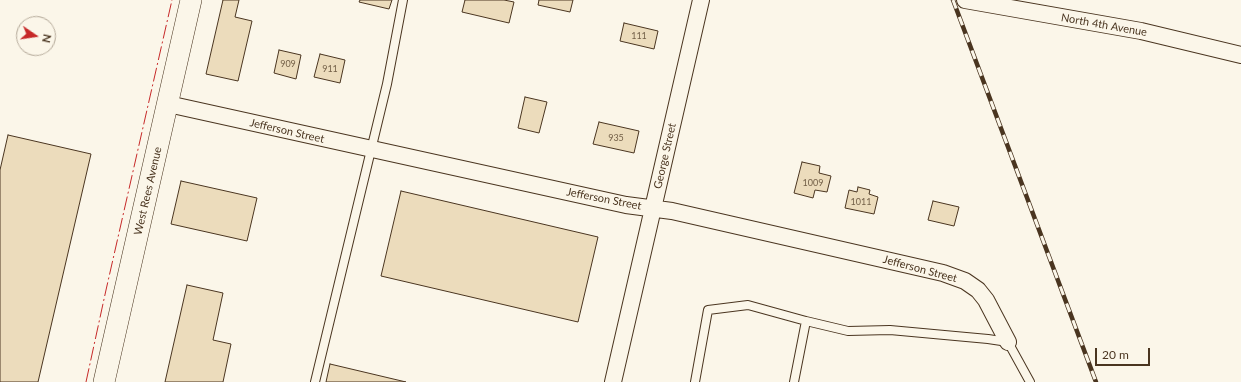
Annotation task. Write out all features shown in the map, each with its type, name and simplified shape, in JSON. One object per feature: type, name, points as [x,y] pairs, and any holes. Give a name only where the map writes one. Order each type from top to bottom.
[{"type":"street","name":"West Rees Avenue","points":[[104,382],[191,0]]},
{"type":"street","name":"George Street","points":[[613,382],[701,0]]},
{"type":"street","name":"North 4th Avenue","points":[[965,0],[1141,31],[1241,55]]},
{"type":"street","name":"Jefferson Street","points":[[168,104],[619,204],[680,213],[943,273],[965,281],[978,290],[986,300],[1008,342]]},
{"type":"lane","points":[[314,382],[387,84],[403,0]]},
{"type":"lane","points":[[695,382],[708,310],[748,305],[848,331],[890,330],[1008,342],[1030,382]]},
{"type":"lane","points":[[794,382],[806,321]]},
{"type":"building","points":[[223,0],[239,0],[235,17],[252,21],[238,81],[206,74]]},
{"type":"building","points":[[360,0],[392,0],[389,9],[359,2]]},
{"type":"building","points":[[465,0],[504,0],[514,2],[509,23],[462,12]]},
{"type":"building","points":[[539,0],[573,0],[570,12],[538,5]]},
{"type":"building","points":[[624,23],[658,31],[654,49],[620,41]]},
{"type":"building","points":[[279,50],[301,55],[296,79],[274,73]]},
{"type":"building","points":[[320,54],[345,60],[340,83],[314,77]]},
{"type":"building","points":[[525,97],[547,102],[539,133],[518,128]]},
{"type":"building","points":[[599,122],[639,131],[634,153],[593,144]]},
{"type":"building","points":[[8,135],[91,154],[38,382],[0,382],[0,170]]},
{"type":"building","points":[[802,162],[820,166],[819,173],[831,176],[827,192],[815,190],[813,198],[794,193]]},
{"type":"building","points":[[181,181],[257,198],[247,241],[171,224]]},
{"type":"building","points":[[858,187],[870,190],[869,194],[878,197],[874,214],[845,208],[849,190],[857,192]]},
{"type":"building","points":[[401,191],[598,237],[578,322],[381,276]]},
{"type":"building","points":[[933,201],[959,207],[954,226],[928,220]]},
{"type":"building","points":[[187,285],[223,293],[213,340],[231,344],[223,382],[165,382]]},
{"type":"building","points":[[330,364],[406,382],[326,382]]},
{"type":"railway","points":[[953,0],[1096,382]]},
{"type":"power","points":[[86,382],[172,0]]}]
